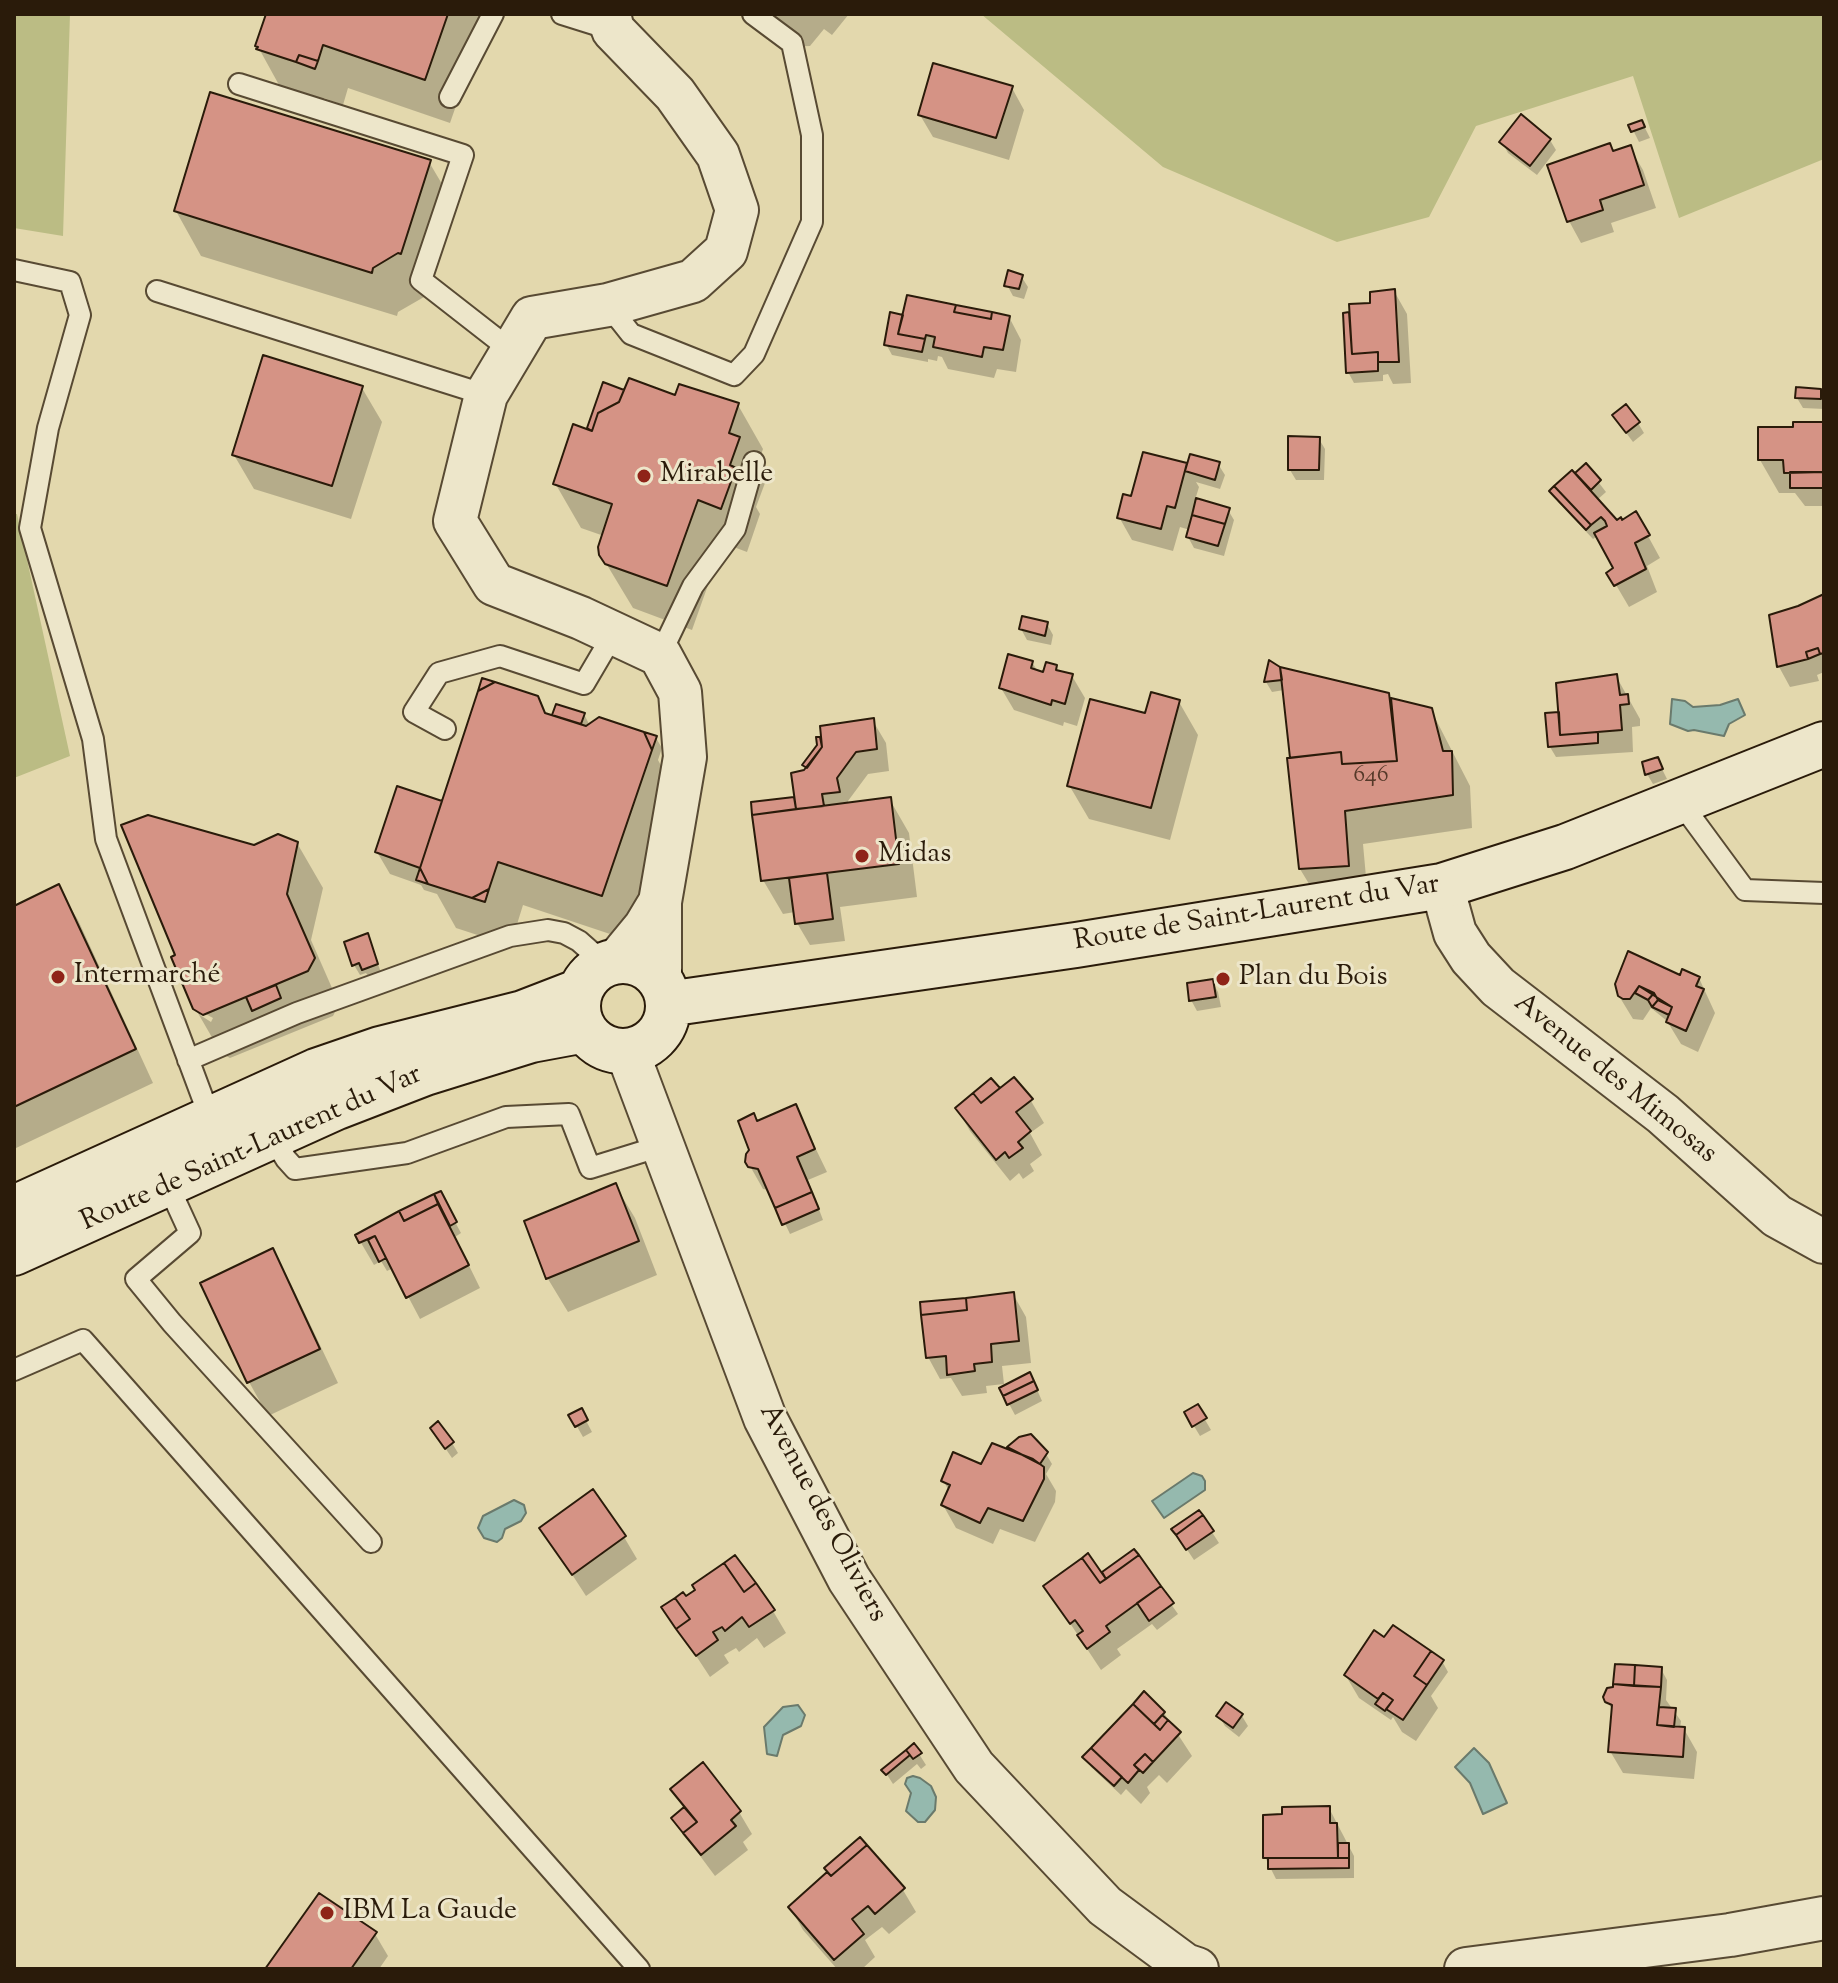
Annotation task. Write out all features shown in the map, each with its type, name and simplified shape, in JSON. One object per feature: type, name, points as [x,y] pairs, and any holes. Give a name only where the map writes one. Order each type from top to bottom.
[{"type":"main road","name":"Route de Saint-Laurent du Var","points":[[664,990],[688,1001],[1076,945],[1442,886],[1565,847],[1824,744]]},
{"type":"main road","points":[[640,964],[664,990],[665,1022],[661,1031],[646,1045],[617,1051],[599,1044],[596,986],[640,964]]},
{"type":"main road","name":"Route de Saint-Laurent du Var","points":[[14,1208],[316,1071],[380,1049],[523,1013],[596,986]]},
{"type":"main road","name":"Route de Saint-Laurent du Var","points":[[14,1253],[79,1225],[171,1171],[273,1138],[337,1107],[425,1073],[531,1040],[596,986]]},
{"type":"street","points":[[611,22],[675,94],[718,155],[737,210],[726,251],[693,281],[608,305],[532,318],[486,395],[455,521],[494,584],[660,655],[680,692],[685,757],[660,902],[664,990]]},
{"type":"street","name":"Avenue des Mimosas","points":[[1442,886],[1455,933],[1471,958],[1498,987],[1663,1114],[1777,1216],[1824,1242]]},
{"type":"street","points":[[596,986],[645,927],[660,902]]},
{"type":"street","name":"Avenue des Oliviers","points":[[627,1051],[765,1418],[858,1591],[974,1767],[1105,1906],[1185,1965],[1197,1969]]},
{"type":"street","points":[[1466,1969],[1553,1963],[1824,1918]]},
{"type":"lane","points":[[450,97],[493,14]]},
{"type":"lane","points":[[562,14],[611,22]]},
{"type":"lane","points":[[608,305],[631,334],[734,375],[754,354],[812,222],[812,135],[792,43],[753,14]]},
{"type":"lane","points":[[239,84],[463,155],[421,280],[512,351]]},
{"type":"lane","points":[[14,270],[70,282],[80,315],[48,428],[30,528],[93,739],[106,839],[208,1118],[215,1128],[228,1137],[273,1138],[295,1169],[407,1153],[506,1117],[569,1114],[590,1168],[661,1146]]},
{"type":"lane","points":[[157,291],[486,395]]},
{"type":"lane","points":[[660,655],[693,586],[735,529],[754,462]]},
{"type":"lane","points":[[445,729],[414,712],[439,673],[500,656],[584,684],[614,633]]},
{"type":"lane","points":[[1681,803],[1745,890],[1824,893]]},
{"type":"lane","points":[[188,1060],[297,1013],[510,936],[548,930],[564,933],[579,941],[596,986]]},
{"type":"lane","points":[[208,1118],[208,1135],[171,1171],[190,1233],[136,1279],[172,1323],[371,1542]]},
{"type":"lane","points":[[79,1225],[102,1198],[123,1182]]},
{"type":"lane","points":[[14,1370],[83,1340],[639,1969]]},
{"type":"green space","points":[[14,14],[70,14],[63,236],[14,228]]},
{"type":"green space","points":[[981,14],[1824,14],[1824,159],[1679,218],[1633,76],[1476,126],[1429,217],[1337,242],[1163,167]]},
{"type":"green space","points":[[14,514],[17,514],[70,756],[14,778]]},
{"type":"water","points":[[1672,699],[1685,701],[1693,707],[1720,705],[1738,699],[1745,715],[1729,724],[1724,736],[1688,731],[1670,724]]},
{"type":"water","points":[[1193,1473],[1202,1476],[1205,1490],[1164,1518],[1152,1501]]},
{"type":"water","points":[[514,1500],[524,1505],[526,1513],[521,1521],[505,1529],[497,1542],[484,1538],[478,1528],[483,1516]]},
{"type":"water","points":[[798,1705],[805,1715],[801,1726],[783,1735],[777,1756],[767,1754],[764,1727],[783,1707]]},
{"type":"water","points":[[1474,1748],[1489,1763],[1507,1803],[1483,1814],[1470,1783],[1455,1767]]},
{"type":"water","points":[[913,1776],[931,1786],[936,1797],[935,1810],[925,1822],[918,1822],[906,1811],[911,1793],[905,1784],[907,1778]]},
{"type":"building","points":[[266,14],[448,14],[425,80],[323,45],[318,61],[299,55],[296,62],[256,49]]},
{"type":"building","points":[[299,55],[318,61],[315,69],[296,62]]},
{"type":"building","points":[[933,63],[1013,86],[996,138],[918,115]]},
{"type":"building","points":[[210,92],[431,160],[401,254],[373,268],[372,273],[174,211]]},
{"type":"building","points":[[1521,114],[1551,139],[1530,166],[1499,142]]},
{"type":"building","points":[[1642,120],[1645,127],[1631,132],[1628,125]]},
{"type":"building","points":[[1610,143],[1613,151],[1631,145],[1644,185],[1600,200],[1603,210],[1567,222],[1547,165]]},
{"type":"building","points":[[1008,270],[1023,275],[1019,289],[1004,286]]},
{"type":"building","points":[[1395,289],[1399,362],[1378,362],[1378,352],[1352,354],[1349,304],[1370,303],[1370,292]]},
{"type":"building","points":[[907,295],[956,305],[954,312],[991,319],[992,312],[1010,316],[1003,350],[984,347],[982,357],[933,347],[935,337],[926,335],[925,339],[898,334]]},
{"type":"building","points":[[956,305],[992,312],[991,319],[954,312]]},
{"type":"building","points":[[890,312],[903,315],[898,334],[925,339],[922,352],[884,345]]},
{"type":"building","points":[[1349,312],[1352,354],[1378,352],[1378,371],[1346,373],[1343,313]]},
{"type":"building","points":[[263,355],[363,386],[332,486],[232,455]]},
{"type":"building","name":"Mirabelle","points":[[629,378],[675,395],[679,384],[739,403],[729,433],[740,437],[730,465],[736,468],[721,509],[698,500],[667,586],[605,564],[598,547],[612,504],[553,484],[573,424],[592,431],[598,413],[619,402]]},
{"type":"building","points":[[603,382],[624,390],[619,402],[598,413],[592,431],[587,428]]},
{"type":"building","points":[[1796,387],[1821,389],[1821,399],[1795,398]]},
{"type":"building","points":[[1626,404],[1640,422],[1626,433],[1612,415]]},
{"type":"building","points":[[1793,422],[1824,422],[1824,472],[1784,473],[1783,460],[1758,460],[1758,427],[1793,427]]},
{"type":"building","points":[[1288,436],[1320,437],[1319,470],[1288,470]]},
{"type":"building","points":[[1143,452],[1187,463],[1175,508],[1167,506],[1161,529],[1117,518],[1123,494],[1131,496]]},
{"type":"building","points":[[1190,454],[1220,462],[1215,480],[1185,471]]},
{"type":"building","points":[[1586,463],[1601,480],[1591,490],[1575,473]]},
{"type":"building","points":[[1572,470],[1617,520],[1636,511],[1650,535],[1635,543],[1646,569],[1614,586],[1606,573],[1613,568],[1594,533],[1607,526],[1605,521],[1601,517],[1591,525],[1554,486]]},
{"type":"building","points":[[1790,472],[1824,472],[1824,488],[1790,488]]},
{"type":"building","points":[[1554,486],[1591,525],[1586,530],[1549,491]]},
{"type":"building","points":[[1196,498],[1230,508],[1225,524],[1192,515]]},
{"type":"building","points":[[1192,515],[1225,524],[1218,546],[1186,537]]},
{"type":"building","points":[[1824,594],[1824,653],[1820,654],[1818,648],[1806,652],[1808,659],[1777,667],[1769,615]]},
{"type":"building","points":[[1022,616],[1048,622],[1045,636],[1019,629]]},
{"type":"building","points":[[1818,648],[1820,654],[1808,659],[1806,652]]},
{"type":"building","points":[[1008,654],[1033,661],[1031,668],[1043,672],[1046,662],[1057,665],[1056,670],[1073,674],[1065,704],[1052,700],[1051,705],[999,688]]},
{"type":"building","points":[[1269,660],[1280,667],[1282,680],[1264,682]]},
{"type":"building","points":[[1280,667],[1389,693],[1397,761],[1342,764],[1341,752],[1290,758]]},
{"type":"building","points":[[1617,674],[1620,695],[1628,694],[1629,704],[1620,705],[1622,730],[1560,735],[1556,683]]},
{"type":"building","points":[[482,678],[495,682],[478,691]]},
{"type":"building","points":[[495,682],[538,696],[545,713],[586,726],[599,717],[644,732],[652,750],[602,896],[498,862],[489,889],[472,898],[428,884],[420,868],[478,691]]},
{"type":"building","points":[[1151,692],[1180,700],[1151,808],[1067,786],[1090,699],[1145,713]]},
{"type":"building","points":[[1391,698],[1432,708],[1443,751],[1452,751],[1453,795],[1345,811],[1349,866],[1299,869],[1287,758],[1341,752],[1342,764],[1397,761]]},
{"type":"building","points":[[556,704],[585,713],[581,724],[552,715]]},
{"type":"building","points":[[1559,712],[1560,735],[1598,732],[1598,743],[1548,747],[1545,713]]},
{"type":"building","points":[[874,718],[877,749],[856,752],[837,778],[840,792],[822,794],[824,806],[796,809],[791,773],[804,770],[822,747],[820,726]]},
{"type":"building","points":[[644,732],[657,736],[652,750]]},
{"type":"building","points":[[816,737],[820,737],[822,747],[807,768],[802,765],[817,745]]},
{"type":"building","points":[[1658,757],[1663,769],[1645,775],[1642,762]]},
{"type":"building","points":[[397,786],[442,801],[420,868],[375,852]]},
{"type":"building","points":[[794,797],[796,809],[752,815],[751,802]]},
{"type":"building","points":[[891,797],[899,864],[761,881],[752,815]]},
{"type":"building","points":[[148,815],[254,845],[278,834],[298,842],[287,894],[315,958],[308,971],[203,1015],[193,1009],[171,957],[175,955],[121,825]]},
{"type":"building","points":[[420,868],[428,884],[416,880]]},
{"type":"building","points":[[827,873],[833,919],[795,924],[789,878]]},
{"type":"building","name":"Intermarché","points":[[59,884],[136,1049],[14,1107],[14,906]]},
{"type":"building","points":[[489,889],[485,902],[472,898]]},
{"type":"building","points":[[368,933],[378,964],[362,970],[359,963],[352,966],[344,942]]},
{"type":"building","points":[[1628,951],[1680,975],[1682,969],[1700,977],[1696,986],[1704,989],[1686,1031],[1666,1022],[1672,1007],[1639,986],[1630,999],[1618,996],[1615,984]]},
{"type":"building","points":[[1213,979],[1216,997],[1189,1001],[1187,983]]},
{"type":"building","points":[[276,985],[281,998],[252,1011],[246,997]]},
{"type":"building","points":[[1639,986],[1654,993],[1648,1000],[1635,993]]},
{"type":"building","points":[[1654,993],[1658,1000],[1652,1007],[1648,1000]]},
{"type":"building","points":[[1658,1000],[1672,1007],[1669,1015],[1652,1007]]},
{"type":"building","points":[[1014,1077],[1033,1099],[1016,1112],[1031,1131],[1018,1142],[1023,1148],[1009,1158],[1005,1152],[996,1160],[955,1108],[973,1093],[981,1103]]},
{"type":"building","points":[[991,1078],[1000,1088],[981,1103],[973,1093]]},
{"type":"building","points":[[796,1104],[815,1149],[797,1157],[812,1192],[775,1208],[758,1169],[748,1167],[745,1162],[749,1150],[738,1121],[754,1113],[757,1121]]},
{"type":"building","points":[[616,1183],[639,1241],[546,1279],[524,1221]]},
{"type":"building","points":[[441,1191],[457,1222],[450,1226],[434,1194]]},
{"type":"building","points":[[812,1192],[819,1209],[782,1225],[775,1208]]},
{"type":"building","points":[[434,1194],[438,1204],[404,1221],[399,1211]]},
{"type":"building","points":[[438,1204],[469,1265],[406,1298],[375,1236],[359,1243],[355,1235],[399,1211],[404,1221]]},
{"type":"building","points":[[375,1236],[386,1258],[379,1262],[368,1240]]},
{"type":"building","points":[[273,1248],[320,1349],[247,1383],[200,1283]]},
{"type":"building","points":[[1014,1292],[1019,1341],[991,1344],[992,1362],[974,1364],[975,1371],[947,1375],[946,1356],[926,1358],[921,1315],[967,1310],[966,1298]]},
{"type":"building","points":[[966,1298],[967,1310],[921,1315],[920,1302]]},
{"type":"building","points":[[1030,1372],[1034,1381],[1003,1396],[999,1388]]},
{"type":"building","points":[[1034,1381],[1038,1390],[1007,1405],[1003,1396]]},
{"type":"building","points":[[1198,1404],[1207,1418],[1192,1427],[1184,1412]]},
{"type":"building","points":[[582,1408],[588,1420],[575,1427],[568,1415]]},
{"type":"building","points":[[438,1421],[454,1442],[445,1449],[430,1428]]},
{"type":"building","points":[[1031,1434],[1048,1452],[1040,1464],[1007,1447],[1019,1437]]},
{"type":"building","points":[[992,1443],[1033,1459],[1044,1467],[1044,1479],[1023,1521],[988,1508],[980,1523],[941,1505],[950,1485],[941,1481],[953,1452],[981,1464]]},
{"type":"building","points":[[593,1489],[626,1536],[572,1575],[539,1528]]},
{"type":"building","points":[[1199,1510],[1203,1515],[1176,1535],[1171,1529]]},
{"type":"building","points":[[1203,1515],[1214,1531],[1186,1550],[1176,1535]]},
{"type":"building","points":[[1134,1549],[1139,1555],[1106,1579],[1102,1572]]},
{"type":"building","points":[[1088,1553],[1106,1579],[1100,1583],[1082,1558]]},
{"type":"building","points":[[735,1555],[756,1583],[744,1592],[724,1563]]},
{"type":"building","points":[[1139,1555],[1161,1586],[1106,1626],[1110,1632],[1087,1649],[1077,1635],[1083,1631],[1075,1620],[1070,1624],[1043,1586],[1082,1558],[1100,1583]]},
{"type":"building","points":[[724,1563],[744,1592],[756,1583],[775,1610],[749,1627],[742,1617],[725,1631],[722,1627],[713,1632],[718,1640],[696,1656],[676,1629],[690,1619],[675,1598],[683,1592],[686,1596],[695,1590],[692,1585]]},
{"type":"building","points":[[1161,1586],[1174,1603],[1149,1621],[1137,1603]]},
{"type":"building","points":[[675,1598],[690,1619],[676,1629],[661,1607]]},
{"type":"building","points":[[1393,1625],[1431,1651],[1414,1676],[1427,1685],[1403,1720],[1386,1709],[1393,1700],[1383,1693],[1378,1699],[1344,1675],[1374,1630],[1384,1637]]},
{"type":"building","points":[[1431,1651],[1444,1660],[1427,1685],[1414,1676]]},
{"type":"building","points":[[1615,1664],[1635,1665],[1634,1686],[1613,1684]]},
{"type":"building","points":[[1635,1665],[1662,1667],[1661,1687],[1634,1686]]},
{"type":"building","points":[[1613,1684],[1661,1687],[1657,1725],[1685,1727],[1683,1757],[1608,1752],[1612,1705],[1605,1702],[1603,1697]]},
{"type":"building","points":[[1144,1691],[1165,1712],[1154,1724],[1133,1704]]},
{"type":"building","points":[[1383,1693],[1393,1700],[1385,1711],[1375,1704]]},
{"type":"building","points":[[1226,1702],[1243,1714],[1233,1728],[1216,1716]]},
{"type":"building","points":[[1133,1704],[1160,1730],[1168,1720],[1181,1732],[1153,1762],[1145,1754],[1134,1765],[1139,1770],[1128,1783],[1091,1748]]},
{"type":"building","points":[[1659,1707],[1676,1708],[1674,1727],[1657,1725]]},
{"type":"building","points":[[1162,1715],[1168,1720],[1160,1730],[1154,1724]]},
{"type":"building","points":[[914,1743],[922,1753],[913,1759],[906,1750]]},
{"type":"building","points":[[1091,1748],[1122,1777],[1114,1786],[1082,1757]]},
{"type":"building","points":[[906,1750],[910,1755],[886,1775],[881,1770]]},
{"type":"building","points":[[1145,1754],[1153,1762],[1143,1773],[1134,1765]]},
{"type":"building","points":[[703,1762],[741,1811],[731,1820],[736,1826],[701,1855],[683,1833],[697,1822],[670,1789]]},
{"type":"building","points":[[1330,1806],[1330,1823],[1337,1823],[1338,1858],[1263,1858],[1263,1815],[1282,1814],[1282,1807]]},
{"type":"building","points":[[684,1807],[697,1822],[683,1833],[671,1818]]},
{"type":"building","points":[[860,1837],[867,1845],[831,1876],[824,1868]]},
{"type":"building","points":[[1338,1843],[1349,1843],[1349,1858],[1338,1858]]},
{"type":"building","points":[[867,1845],[905,1888],[875,1914],[868,1906],[852,1919],[864,1934],[834,1960],[788,1907],[827,1872],[831,1876]]},
{"type":"building","points":[[1268,1858],[1349,1858],[1349,1868],[1268,1869]]},
{"type":"building","name":"IBM La Gaude","points":[[319,1893],[377,1932],[351,1969],[265,1969]]},
{"type":"place","name":"Mirabelle","points":[[644,476]]},
{"type":"place","name":"Midas","points":[[862,856]]},
{"type":"place","name":"Intermarché","points":[[58,977]]},
{"type":"place","name":"Plan du Bois","points":[[1223,979]]},
{"type":"place","name":"IBM La Gaude","points":[[327,1913]]}]
